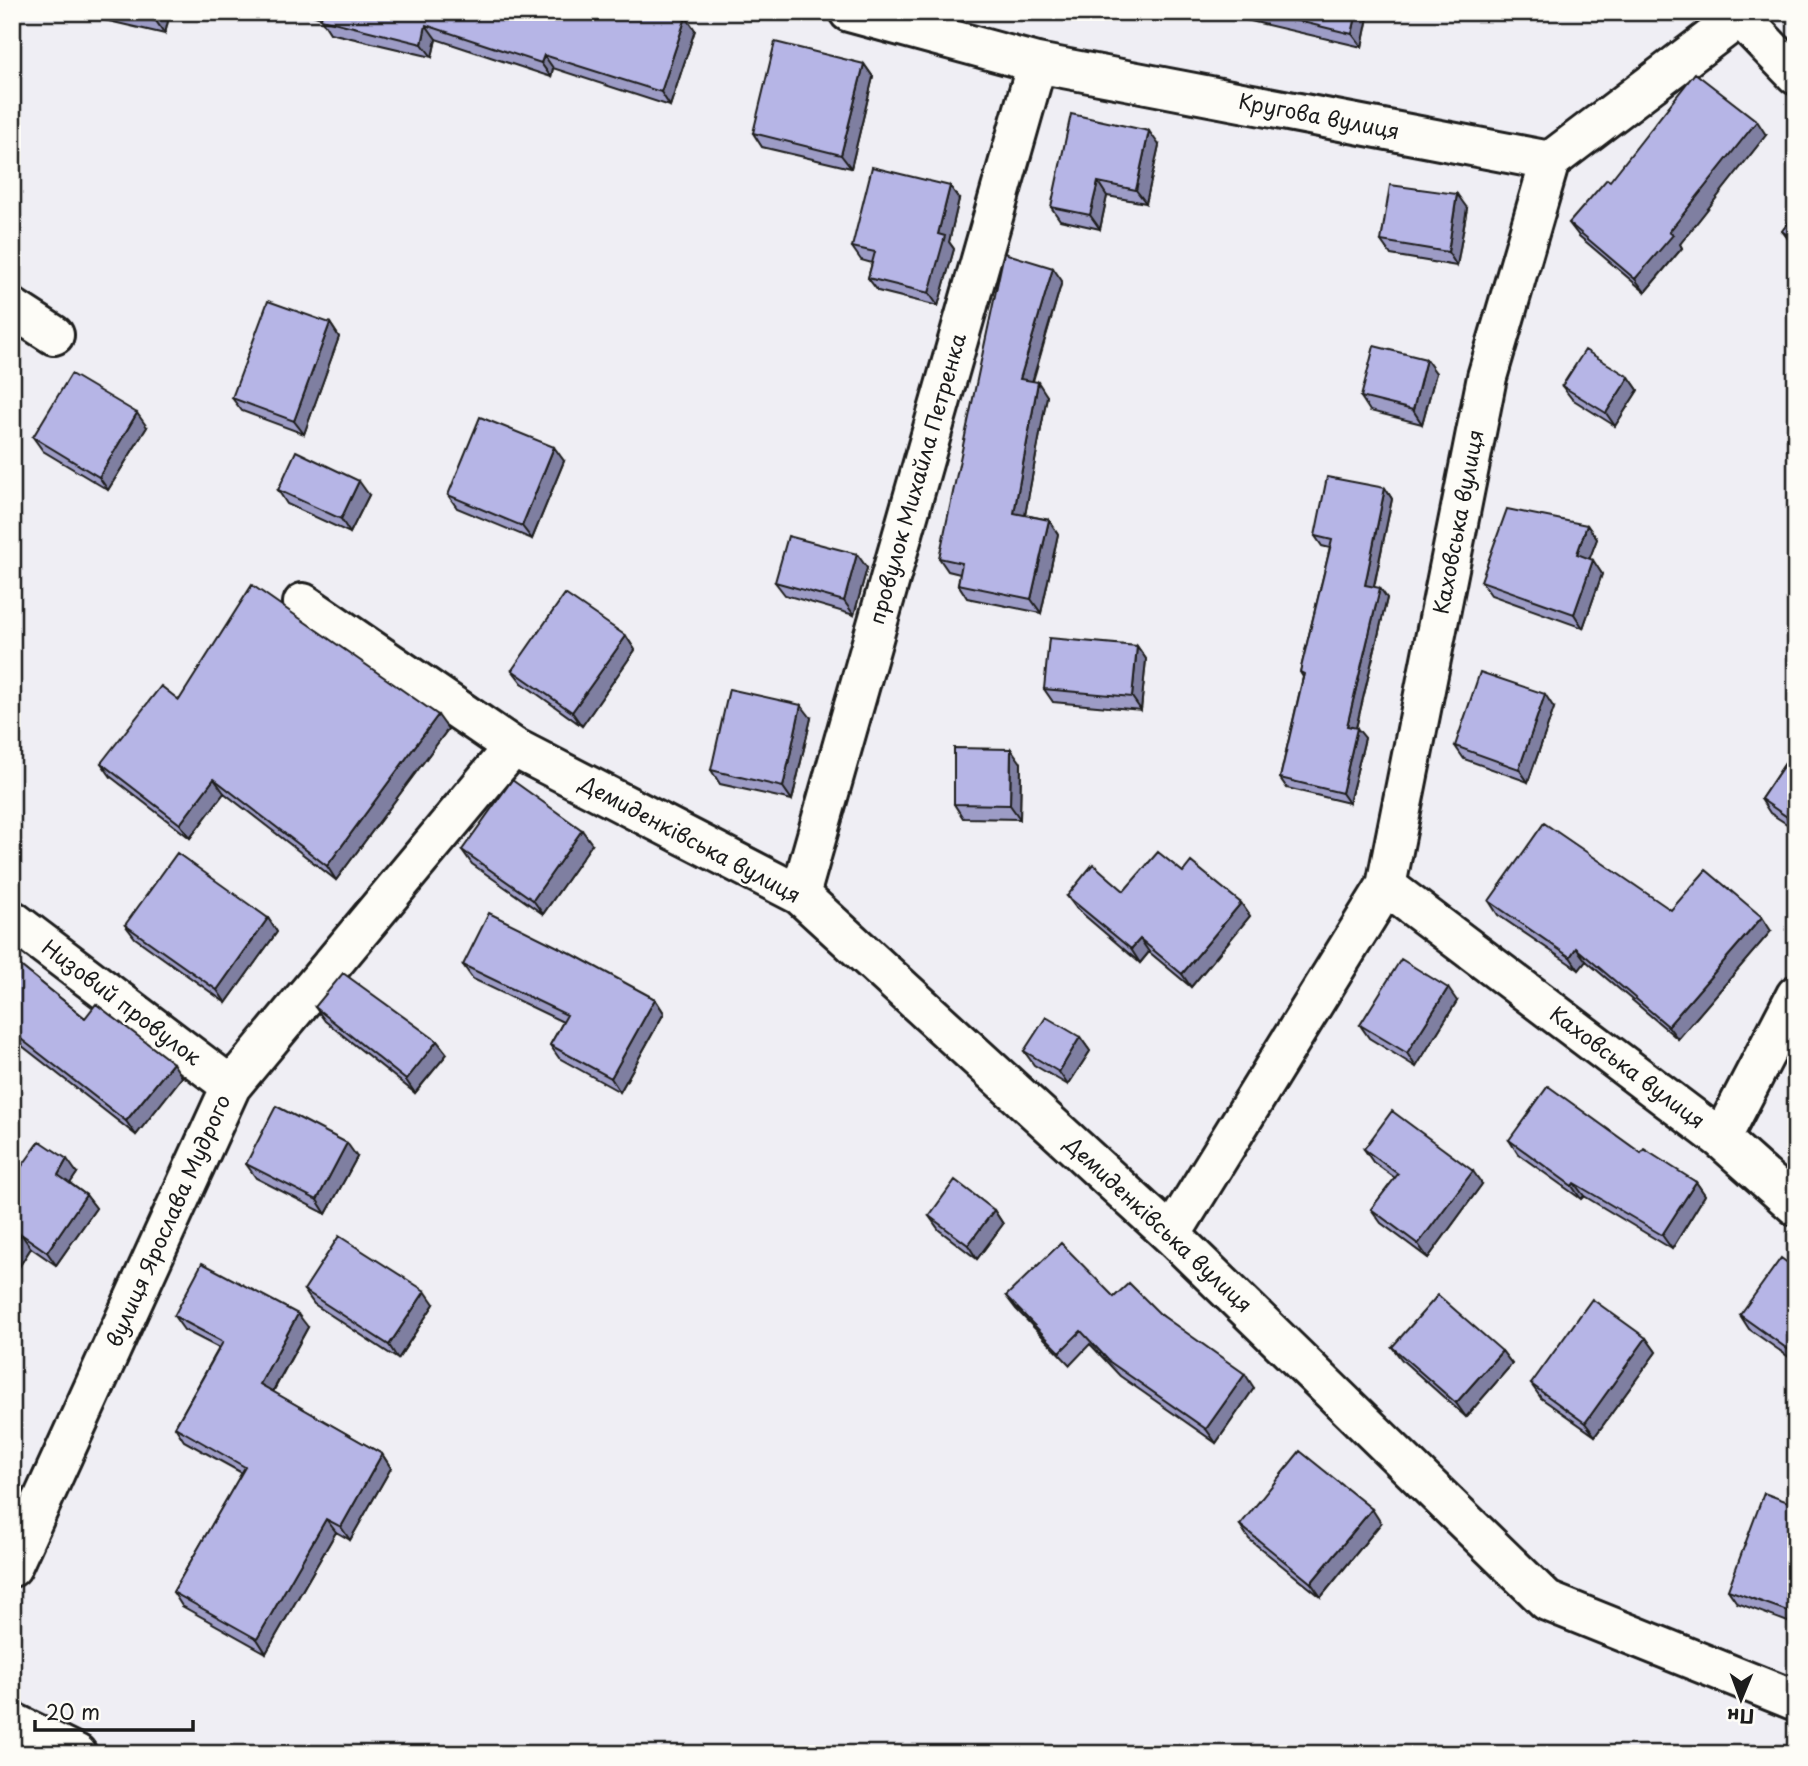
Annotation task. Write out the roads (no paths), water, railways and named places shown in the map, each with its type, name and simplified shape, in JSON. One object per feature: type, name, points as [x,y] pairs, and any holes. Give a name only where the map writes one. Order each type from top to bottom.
[{"type":"street","name":"Кругова вулиця","points":[[849,12],[1037,63],[1550,161]]},
{"type":"street","points":[[1550,161],[1743,14],[1796,75]]},
{"type":"street","name":"провулок Михайла Петренка","points":[[800,895],[1037,63]]},
{"type":"street","name":"Каховська вулиця","points":[[1171,1235],[1386,887],[1487,377],[1550,161]]},
{"type":"street","points":[[12,308],[54,335]]},
{"type":"street","name":"Демиденківська вулиця","points":[[303,603],[513,747],[800,895],[1171,1235],[1547,1601],[1796,1700]]},
{"type":"street","name":"вулиця Ярослава Мудрого","points":[[12,1567],[231,1086],[513,747]]},
{"type":"street","name":"Каховська вулиця","points":[[1386,887],[1721,1139],[1796,1206]]},
{"type":"street","name":"Низовий провулок","points":[[12,920],[231,1086]]},
{"type":"street","points":[[1721,1139],[1796,995]]},
{"type":"street","points":[[12,1722],[77,1754]]}]
